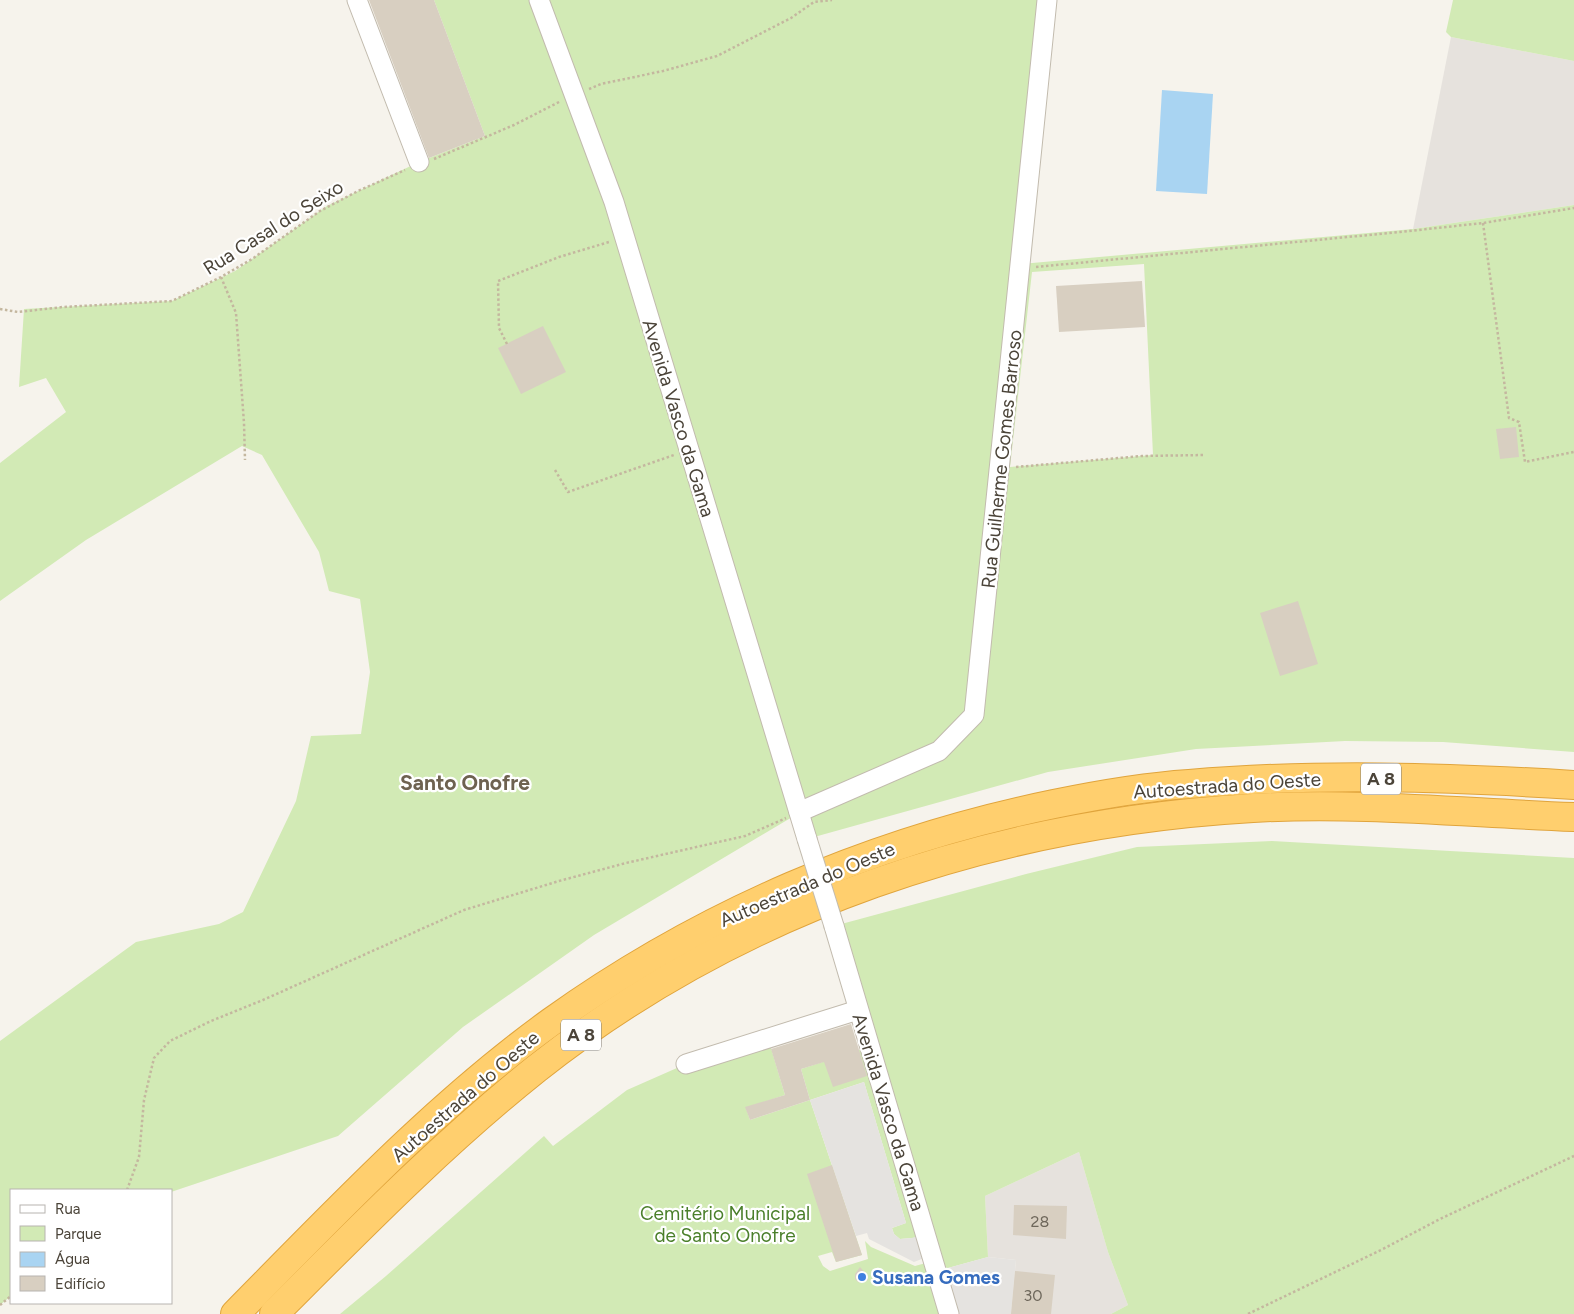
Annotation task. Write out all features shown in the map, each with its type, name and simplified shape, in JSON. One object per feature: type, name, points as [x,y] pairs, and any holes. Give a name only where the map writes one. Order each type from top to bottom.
[{"type":"highway","name":"Autoestrada do Oeste","points":[[235,1314],[410,1140],[466,1090],[550,1023],[648,959],[702,928],[841,865],[898,845],[1014,812],[1130,791],[1188,784],[1278,779],[1370,779],[1460,780],[1574,785]]},
{"type":"highway","name":"Autoestrada do Oeste","points":[[274,1314],[446,1145],[538,1067],[584,1033],[635,999],[742,939],[851,892],[954,857],[1012,841],[1119,821],[1187,813],[1317,806],[1574,817]]},
{"type":"highway","points":[[1525,815],[1574,829]]},
{"type":"street","points":[[357,0],[419,163]]},
{"type":"street","name":"Avenida Vasco da Gama","points":[[539,0],[614,202],[834,926],[945,1308]]},
{"type":"street","name":"Rua Guilherme Gomes Barroso","points":[[799,812],[939,750],[974,715],[1047,0]]},
{"type":"street","points":[[686,1064],[858,1010]]},
{"type":"path","name":"Rua Casal do Seixo","points":[[0,309],[18,312],[63,307],[172,301],[221,277],[252,259],[320,211],[375,183],[419,163],[514,125],[574,95],[601,84],[662,71],[717,56],[791,18],[814,2],[832,0]]},
{"type":"path","points":[[1020,268],[1400,232],[1483,223],[1574,208]]},
{"type":"path","points":[[1483,223],[1508,418],[1519,422],[1525,462],[1574,452]]},
{"type":"path","points":[[507,344],[499,328],[498,281],[559,257],[624,238]]},
{"type":"path","points":[[221,277],[236,313],[245,460]]},
{"type":"path","points":[[555,470],[568,492],[689,450]]},
{"type":"path","points":[[1000,468],[1142,456],[1204,455]]},
{"type":"path","points":[[127,1189],[139,1157],[144,1100],[154,1058],[170,1041],[464,910],[597,870],[744,836],[799,812]]},
{"type":"path","points":[[1248,1314],[1381,1250],[1440,1219],[1574,1156]]},
{"type":"path","points":[[0,1305],[10,1297]]},
{"type":"shaded area","points":[[1451,37],[1574,61],[1574,205],[1413,229]]},
{"type":"shaded area","points":[[864,1082],[906,1223],[892,1228],[894,1234],[900,1239],[912,1238],[925,1233],[932,1255],[914,1262],[869,1239],[867,1233],[856,1236],[810,1100]]},
{"type":"shaded area","points":[[1079,1152],[1108,1252],[1128,1305],[1111,1314],[1011,1314],[1016,1260],[988,1257],[985,1196]]},
{"type":"shaded area","points":[[988,1257],[1016,1260],[1011,1314],[949,1314],[937,1271]]},
{"type":"green space","points":[[434,0],[1047,0],[1021,264],[1413,229],[1574,205],[1574,752],[1443,742],[1345,741],[1196,749],[1048,772],[807,839],[799,813],[594,935],[463,1027],[338,1136],[172,1192],[172,1189],[10,1189],[10,1297],[0,1305],[0,1041],[136,942],[219,924],[243,912],[296,801],[311,736],[361,734],[370,672],[360,599],[329,591],[319,552],[262,455],[242,446],[86,540],[0,601],[0,463],[66,412],[46,378],[19,387],[24,309],[172,301],[235,271],[327,206],[419,162],[485,136]],"holes":[[[1144,264],[1153,455],[1010,467],[1032,272]]]},
{"type":"green space","points":[[1453,0],[1574,0],[1574,61],[1451,37],[1446,32]]},
{"type":"green space","name":"Cemitério Municipal de Santo Onofre","points":[[1272,841],[1574,858],[1574,1314],[1111,1314],[1128,1305],[1108,1252],[1079,1152],[985,1196],[988,1257],[937,1271],[941,1314],[340,1314],[386,1276],[544,1136],[553,1146],[627,1090],[686,1064],[768,1038],[785,1095],[746,1108],[750,1120],[810,1100],[801,1069],[869,1047],[834,926],[1026,874],[1137,847]],"holes":[[[864,1082],[906,1223],[892,1228],[894,1234],[900,1239],[912,1238],[933,1261],[915,1266],[871,1247],[865,1241],[868,1259],[830,1271],[823,1266],[818,1256],[832,1252],[836,1262],[862,1255],[810,1100]]]},
{"type":"water","points":[[1162,90],[1213,94],[1207,194],[1156,191]]},
{"type":"building","points":[[369,0],[434,0],[485,136],[429,158]]},
{"type":"building","points":[[1142,281],[1145,327],[1059,332],[1056,286]]},
{"type":"building","points":[[543,326],[566,372],[521,394],[498,348]]},
{"type":"building","points":[[1516,427],[1519,457],[1500,459],[1496,429]]},
{"type":"building","points":[[1298,601],[1318,664],[1280,676],[1260,613]]},
{"type":"building","points":[[851,1024],[867,1076],[833,1087],[824,1062],[801,1069],[810,1100],[750,1120],[745,1107],[785,1095],[771,1049]]},
{"type":"building","points":[[832,1165],[862,1255],[836,1262],[807,1174]]},
{"type":"building","points":[[1014,1205],[1067,1206],[1066,1239],[1013,1235]]},
{"type":"building","name":"Susana Gomes","points":[[860,1267],[868,1276],[868,1280],[862,1283],[855,1279],[855,1274]]},
{"type":"building","points":[[1015,1271],[1055,1275],[1051,1314],[1011,1314]]},
{"type":"place","name":"Susana Gomes","points":[[862,1277]]},
{"type":"district","name":"Santo Onofre","points":[[465,783]]}]
